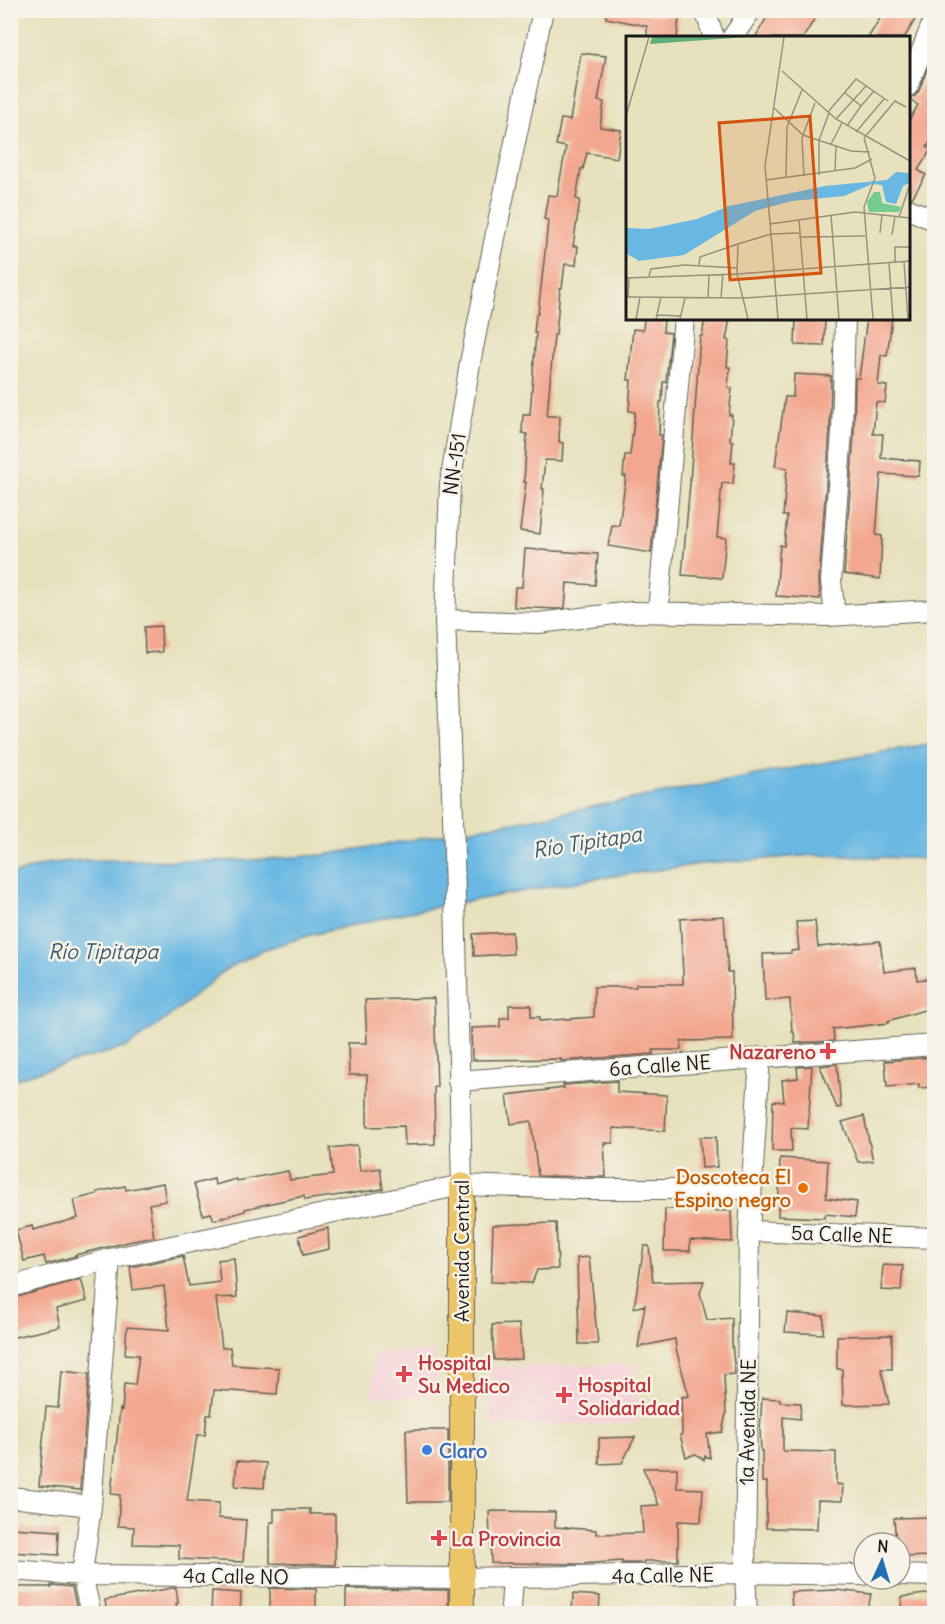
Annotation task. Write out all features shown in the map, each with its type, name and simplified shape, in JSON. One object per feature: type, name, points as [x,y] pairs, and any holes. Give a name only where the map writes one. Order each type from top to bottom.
[{"type":"main road","name":"Avenida Central","points":[[462,1185],[462,1614]]},
{"type":"street","name":"NN-151","points":[[456,925],[445,620],[450,484],[470,363],[543,10]]},
{"type":"street","points":[[705,10],[713,36]]},
{"type":"street","points":[[733,36],[751,10]]},
{"type":"street","points":[[909,83],[934,19]]},
{"type":"street","points":[[909,209],[934,220]]},
{"type":"street","points":[[658,612],[684,320]]},
{"type":"street","points":[[835,615],[831,581],[842,432],[845,320]]},
{"type":"street","points":[[445,620],[538,623],[632,612],[835,615],[934,610]]},
{"type":"street","name":"Avenida Central","points":[[456,925],[462,1185]]},
{"type":"street","name":"6a Calle NE","points":[[458,1081],[934,1045]]},
{"type":"street","name":"1a Avenida NE","points":[[747,1614],[745,1573],[749,1231],[760,1057]]},
{"type":"street","points":[[10,1287],[110,1259],[462,1185],[576,1189],[751,1189]]},
{"type":"street","name":"5a Calle NE","points":[[749,1231],[934,1238]]},
{"type":"street","points":[[91,1614],[82,1575],[90,1506],[110,1259]]},
{"type":"street","points":[[10,1497],[90,1506]]},
{"type":"street","name":"4a Calle NO","points":[[10,1570],[82,1575],[462,1578]]},
{"type":"street","name":"4a Calle NE","points":[[462,1578],[745,1573],[852,1575]]},
{"type":"street","points":[[912,1575],[934,1576]]},
{"type":"street","points":[[511,1607],[513,1578]]},
{"type":"shaded area","name":"Hospital Su Medico","points":[[373,1352],[435,1352],[436,1396],[373,1397]]},
{"type":"shaded area","name":"Hospital Solidaridad","points":[[636,1364],[637,1423],[492,1426],[490,1367]]},
{"type":"water","name":"Río Tipitapa","points":[[934,743],[934,859],[815,855],[701,864],[592,879],[403,913],[307,936],[262,950],[225,970],[166,1019],[127,1047],[11,1081],[10,875],[51,863],[84,860],[206,861],[324,855],[525,820]]},
{"type":"building","points":[[606,10],[650,10],[650,14],[679,17],[677,36],[647,36],[647,26],[606,18]]},
{"type":"building","points":[[771,10],[820,10],[804,36],[756,36]]},
{"type":"building","points":[[885,10],[921,10],[905,36],[869,36]]},
{"type":"building","points":[[581,53],[606,56],[598,101],[604,102],[600,127],[621,130],[617,158],[587,153],[583,169],[581,169],[576,199],[580,200],[573,246],[578,246],[576,265],[565,264],[562,288],[560,288],[547,416],[560,416],[559,442],[563,443],[562,461],[545,460],[540,534],[520,531],[526,482],[524,482],[527,434],[522,433],[523,415],[530,415],[536,333],[534,333],[548,220],[544,219],[548,195],[557,196],[566,147],[556,145],[561,119],[570,120]]},
{"type":"building","points":[[934,56],[934,136],[927,147],[931,150],[918,170],[926,175],[912,198],[909,197],[909,120],[918,105],[909,98],[915,96],[919,91]]},
{"type":"building","points":[[644,320],[664,320],[663,332],[671,333],[666,382],[663,382],[662,402],[660,402],[659,435],[662,435],[651,553],[608,546],[612,525],[619,526],[626,476],[623,476],[625,455],[630,455],[635,412],[629,411],[631,380],[628,380],[633,329],[643,330]]},
{"type":"building","points":[[705,320],[730,320],[726,340],[729,340],[727,367],[730,367],[728,387],[732,388],[729,415],[732,415],[731,463],[735,463],[733,484],[722,483],[717,537],[726,538],[722,578],[682,575],[700,336],[702,336]]},
{"type":"building","points":[[796,320],[825,320],[824,346],[795,345]]},
{"type":"building","points":[[867,320],[892,320],[887,356],[881,355],[878,385],[887,386],[885,403],[876,402],[873,434],[883,434],[881,458],[920,461],[919,476],[881,474],[876,535],[882,536],[880,579],[844,574],[854,433],[855,378],[859,378]]},
{"type":"building","points":[[794,374],[831,376],[830,431],[819,580],[820,599],[776,596],[780,545],[784,546],[787,516],[783,516],[787,468],[775,466],[785,397],[793,397]]},
{"type":"building","points":[[525,549],[598,554],[595,585],[567,583],[565,608],[514,607],[515,587],[522,587]]},
{"type":"building","points":[[161,626],[162,652],[145,653],[144,627]]},
{"type":"building","points":[[724,916],[728,972],[732,972],[733,1040],[681,1041],[681,1050],[653,1050],[653,1054],[561,1061],[561,1059],[472,1060],[471,1028],[500,1027],[500,1018],[509,1018],[509,1005],[531,1005],[531,1017],[540,1017],[540,1021],[594,1017],[594,987],[683,984],[680,919]]},
{"type":"building","points":[[815,921],[818,947],[880,941],[884,972],[916,968],[917,980],[934,978],[934,1007],[888,1021],[889,1023],[833,1029],[834,1041],[795,1043],[790,999],[765,1001],[763,954],[791,953],[791,951],[799,950],[796,922]]},
{"type":"building","points":[[512,932],[513,954],[474,956],[473,934]]},
{"type":"building","points":[[434,998],[437,1087],[434,1087],[435,1144],[405,1145],[404,1126],[367,1127],[367,1075],[349,1075],[348,1043],[367,1043],[365,1000]]},
{"type":"building","points":[[934,1057],[934,1087],[919,1088],[919,1084],[887,1087],[885,1061]]},
{"type":"building","points":[[837,1064],[841,1107],[837,1108],[820,1066]]},
{"type":"building","points":[[812,1066],[808,1129],[791,1128],[792,1151],[772,1151],[773,1101],[784,1102],[782,1080],[798,1078],[797,1067]]},
{"type":"building","points":[[617,1081],[617,1092],[667,1095],[665,1131],[613,1128],[613,1143],[604,1143],[606,1177],[538,1176],[531,1121],[511,1124],[507,1095],[564,1088],[563,1085]]},
{"type":"building","points":[[864,1116],[873,1161],[858,1162],[842,1122]]},
{"type":"building","points":[[700,1137],[716,1137],[717,1167],[702,1168]]},
{"type":"building","points":[[357,1145],[360,1171],[380,1168],[383,1189],[305,1200],[304,1196],[245,1209],[245,1211],[214,1220],[211,1213],[203,1215],[194,1184],[214,1179],[215,1185],[236,1179],[237,1181],[288,1171],[290,1180],[333,1175],[330,1148]]},
{"type":"building","name":"Doscoteca El Espino negro","points":[[780,1158],[828,1161],[826,1198],[857,1202],[855,1217],[825,1214],[824,1218],[778,1216]]},
{"type":"building","points":[[163,1183],[166,1201],[149,1204],[154,1237],[46,1264],[44,1256],[24,1261],[16,1230],[32,1226],[33,1230],[78,1218],[74,1200],[97,1194],[97,1192],[125,1186],[126,1190]]},
{"type":"building","points":[[665,1209],[731,1211],[732,1242],[690,1240],[690,1251],[664,1251]]},
{"type":"building","points":[[556,1223],[558,1269],[537,1270],[532,1283],[491,1282],[493,1225]]},
{"type":"building","points":[[328,1228],[329,1249],[303,1255],[299,1236]]},
{"type":"building","points":[[644,1246],[649,1246],[653,1282],[704,1281],[700,1293],[707,1320],[732,1318],[735,1374],[724,1375],[726,1414],[722,1432],[707,1434],[710,1458],[705,1456],[704,1460],[696,1454],[686,1457],[680,1435],[682,1434],[681,1397],[689,1396],[675,1339],[638,1347],[645,1305],[634,1308]]},
{"type":"building","points":[[183,1256],[189,1286],[220,1282],[218,1260],[234,1258],[237,1297],[216,1298],[222,1348],[230,1347],[232,1365],[279,1368],[277,1394],[214,1390],[211,1415],[207,1415],[205,1435],[197,1435],[187,1501],[219,1503],[218,1518],[246,1520],[243,1562],[179,1559],[179,1545],[133,1544],[134,1527],[118,1526],[120,1495],[111,1494],[124,1384],[135,1385],[139,1355],[125,1354],[127,1327],[169,1330],[164,1286],[133,1290],[130,1267]]},
{"type":"building","points":[[589,1257],[598,1344],[579,1344],[577,1258]]},
{"type":"building","points":[[883,1265],[903,1266],[901,1291],[881,1290]]},
{"type":"building","points":[[81,1279],[87,1301],[56,1309],[60,1327],[10,1338],[10,1299]]},
{"type":"building","points":[[787,1313],[824,1316],[823,1334],[785,1332]]},
{"type":"building","points":[[519,1324],[522,1359],[494,1360],[492,1325]]},
{"type":"building","points":[[892,1335],[892,1369],[881,1369],[889,1404],[843,1405],[842,1369],[837,1369],[837,1336]]},
{"type":"building","points":[[61,1371],[89,1374],[80,1490],[39,1486],[46,1407],[58,1408]]},
{"type":"building","points":[[762,1398],[801,1403],[800,1419],[783,1417],[783,1451],[836,1452],[836,1484],[843,1485],[842,1501],[818,1500],[817,1529],[766,1528],[767,1482],[762,1482],[760,1430]]},
{"type":"building","points":[[406,1430],[448,1430],[448,1502],[408,1502]]},
{"type":"building","points":[[635,1437],[622,1463],[599,1464],[599,1438]]},
{"type":"building","points":[[237,1461],[266,1463],[264,1488],[235,1486]]},
{"type":"building","points":[[643,1468],[677,1468],[677,1488],[703,1489],[701,1522],[678,1521],[678,1561],[581,1564],[491,1563],[489,1511],[555,1512],[555,1527],[596,1530],[596,1534],[643,1533],[641,1506],[659,1505]]},
{"type":"building","points":[[274,1509],[310,1509],[310,1514],[335,1514],[335,1565],[270,1563],[270,1522],[274,1522]]},
{"type":"building","points":[[934,1517],[934,1556],[912,1557],[912,1531],[895,1531],[894,1518]]},
{"type":"building","points":[[10,1528],[59,1531],[58,1555],[10,1552]]},
{"type":"building","points":[[51,1585],[72,1587],[77,1614],[10,1614],[10,1587],[51,1587]]},
{"type":"building","points":[[176,1588],[178,1614],[107,1614],[105,1600]]},
{"type":"building","points":[[270,1588],[316,1589],[316,1614],[270,1614]]},
{"type":"building","points":[[346,1589],[448,1590],[448,1614],[346,1614]]},
{"type":"building","points":[[836,1590],[871,1594],[867,1614],[840,1614],[840,1608],[792,1612],[791,1592]]},
{"type":"building","points":[[212,1591],[241,1593],[240,1614],[211,1614]]},
{"type":"building","points":[[934,1593],[934,1614],[902,1614],[901,1597]]},
{"type":"building","points":[[573,1594],[600,1596],[599,1614],[572,1614]]},
{"type":"place","name":"Nazareno","points":[[828,1051]]},
{"type":"place","name":"Doscoteca El Espino negro","points":[[803,1188]]},
{"type":"place","name":"Hospital Su Medico","points":[[404,1374]]},
{"type":"place","name":"Hospital Solidaridad","points":[[564,1395]]},
{"type":"place","name":"Claro","points":[[427,1450]]},
{"type":"place","name":"La Provincia","points":[[439,1538]]}]
